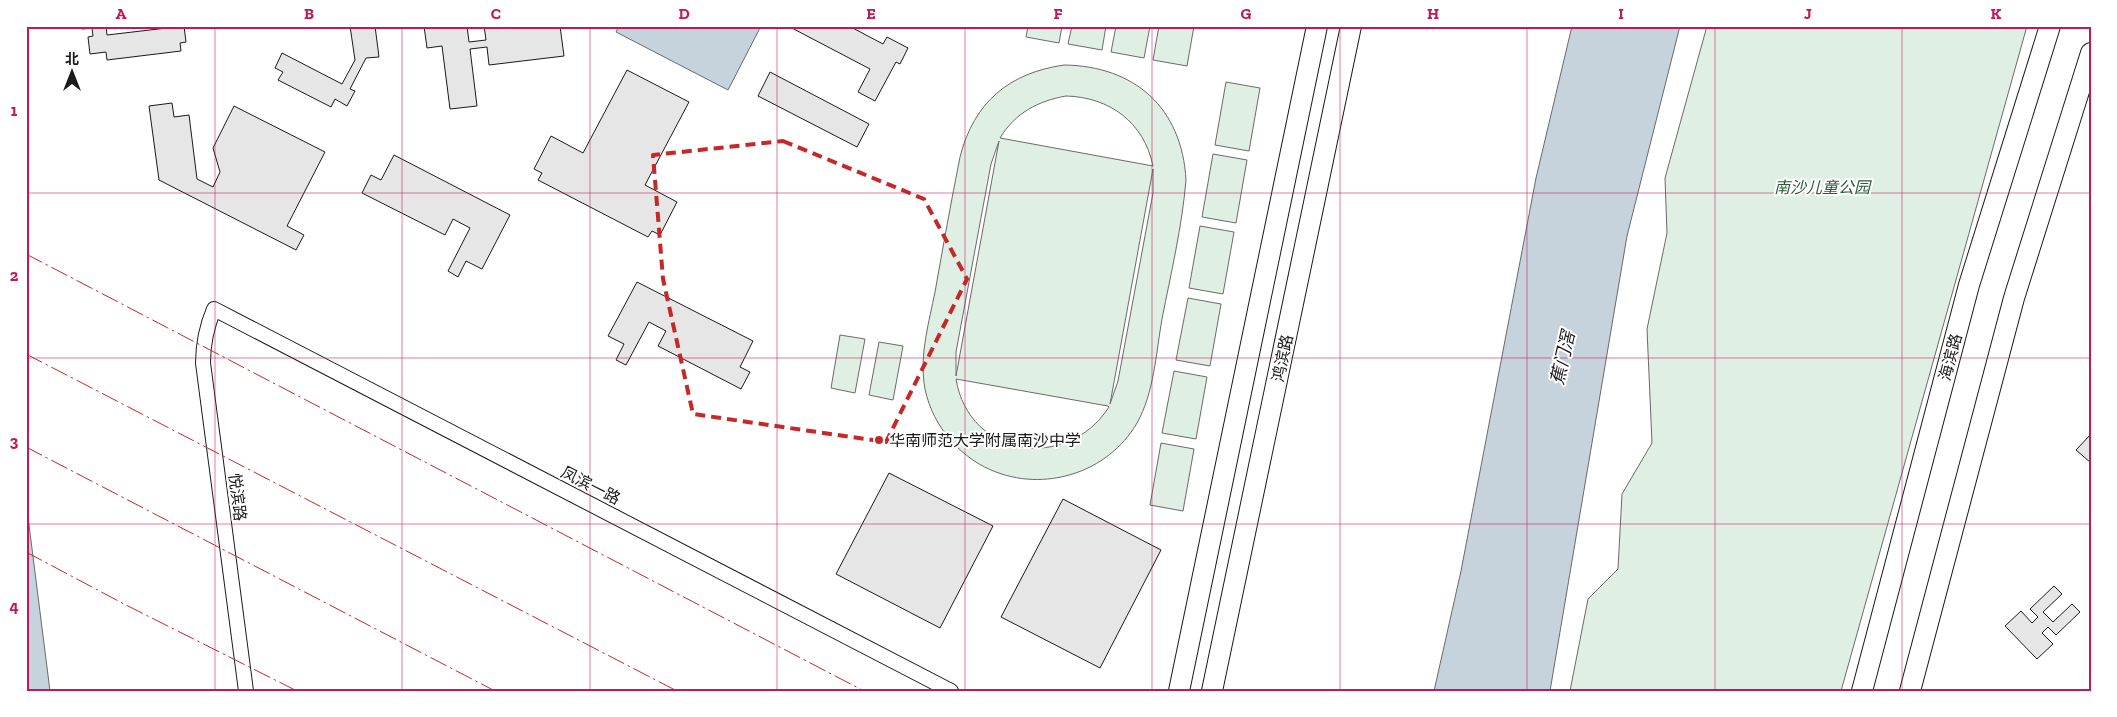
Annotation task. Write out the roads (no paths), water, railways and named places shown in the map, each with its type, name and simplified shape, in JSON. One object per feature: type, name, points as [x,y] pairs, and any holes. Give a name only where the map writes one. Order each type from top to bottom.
[{"type":"street","name":"鸿滨路","points":[[1179,691],[1317,26]]},
{"type":"street","name":"鸿滨路","points":[[1212,691],[1351,26]]},
{"type":"street","name":"海滨路","points":[[1862,691],[1969,285],[2050,26]]},
{"type":"street","points":[[1910,691],[2014,298],[2091,53]]},
{"type":"street","name":"悦滨路","points":[[214,309],[207,326],[203,345],[203,363],[246,691]]},
{"type":"street","name":"凤滨一路","points":[[214,309],[951,691]]},
{"type":"water","points":[[619,26],[761,26],[728,90],[616,32]]},
{"type":"water","name":"蕉门滘","points":[[1572,26],[1680,26],[1627,236],[1550,691],[1434,691],[1461,571],[1536,178]]},
{"type":"water","points":[[26,501],[50,691],[26,691]]},
{"type":"place","name":"华南师范大学附属南沙中学","points":[[879,440]]},
{"type":"park label","name":"南沙儿童公园","points":[[1822,187]]}]
